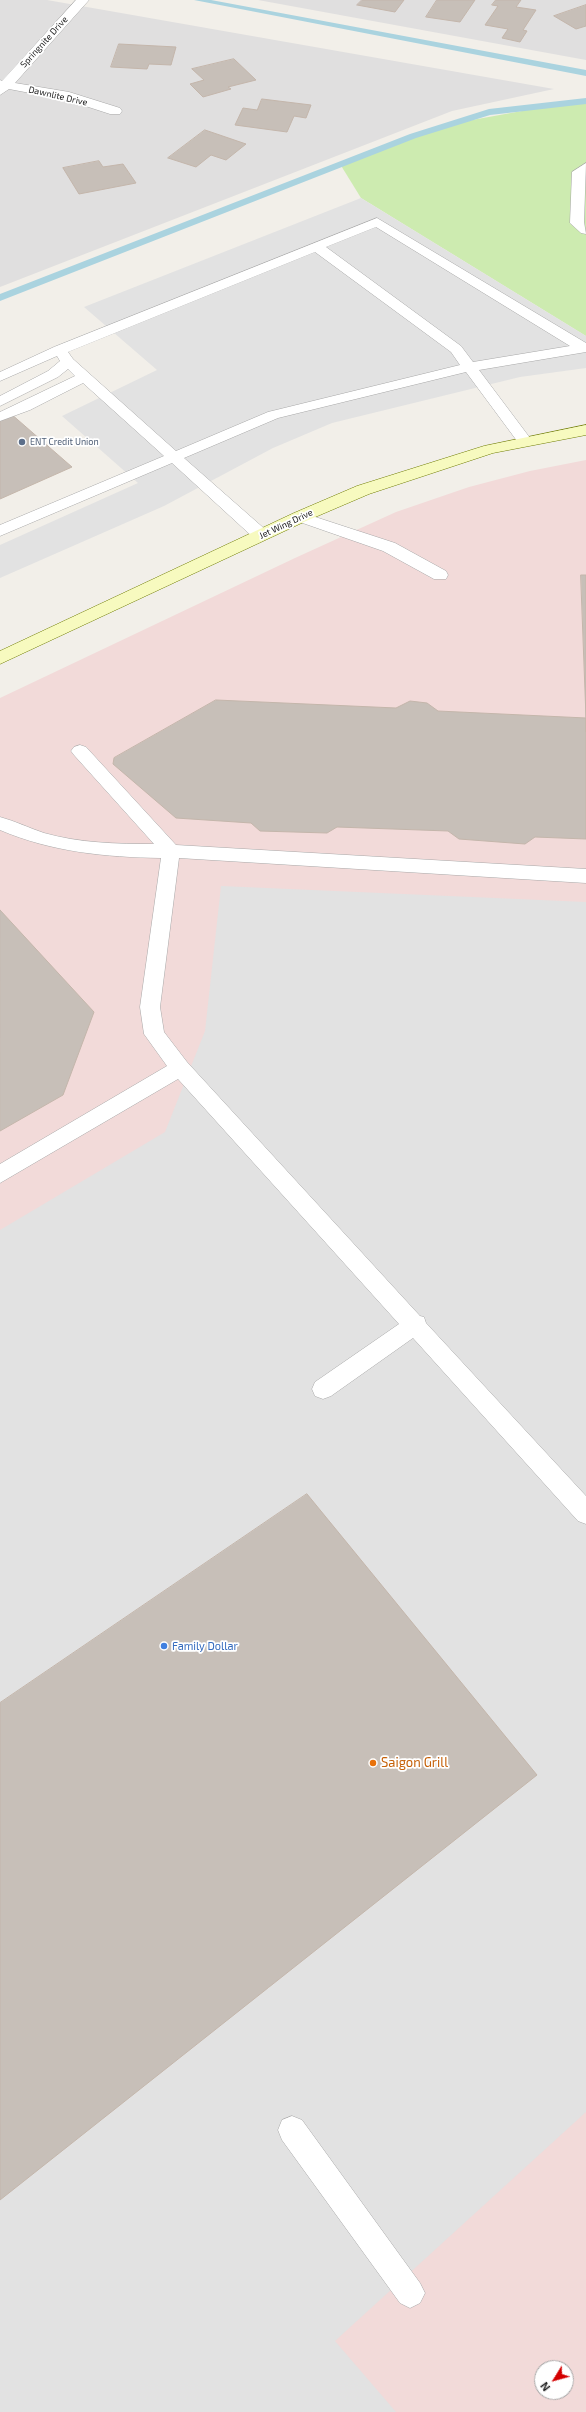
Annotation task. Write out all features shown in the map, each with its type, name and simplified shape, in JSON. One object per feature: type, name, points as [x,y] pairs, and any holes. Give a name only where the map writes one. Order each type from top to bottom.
[{"type":"main road","name":"Jet Wing Drive","points":[[0,658],[261,535],[363,490],[430,467],[490,449],[586,430]]},
{"type":"street","name":"Springnite Drive","points":[[2,86],[83,0]]},
{"type":"street","name":"Dawnlite Drive","points":[[2,86],[69,96],[115,111]]},
{"type":"street","points":[[586,167],[579,172],[577,223],[586,230]]},
{"type":"lane","points":[[0,377],[59,350],[377,222],[584,348],[470,367],[273,415],[0,531]]},
{"type":"lane","points":[[316,247],[456,349],[525,442]]},
{"type":"lane","points":[[59,350],[82,377],[261,535]]},
{"type":"lane","points":[[0,402],[47,378],[68,362]]},
{"type":"lane","points":[[0,417],[82,377]]},
{"type":"lane","points":[[300,517],[389,547],[440,576]]},
{"type":"lane","points":[[80,751],[172,851]]},
{"type":"lane","points":[[0,823],[22,834],[72,846],[104,850],[172,851],[586,876]]},
{"type":"lane","points":[[172,851],[150,1007],[154,1034],[180,1068],[416,1324],[586,1513]]},
{"type":"lane","points":[[0,1174],[180,1068]]},
{"type":"lane","points":[[323,1389],[416,1324]]},
{"type":"lane","points":[[292,2130],[410,2293]]},
{"type":"shaded area","points":[[0,0],[47,0],[554,89],[452,111],[0,287]]},
{"type":"shaded area","points":[[258,0],[586,0],[586,60]]},
{"type":"shaded area","points":[[361,198],[586,336],[586,368],[520,377],[332,423],[273,448],[164,506],[0,578],[0,545],[138,483],[62,416],[157,370],[84,307]]},
{"type":"shaded area","points":[[586,460],[586,2412],[0,2412],[0,698],[295,558],[396,512],[469,487],[530,471]]},
{"type":"shaded area","points":[[221,886],[586,902],[586,2112],[335,2341],[396,2412],[0,2412],[0,1230],[165,1132],[205,1031]]},
{"type":"green space","points":[[577,101],[586,102],[586,336],[361,198],[340,164],[450,124]]},
{"type":"building","points":[[362,0],[404,0],[395,12],[357,5]]},
{"type":"building","points":[[437,0],[475,0],[460,22],[426,17]]},
{"type":"building","points":[[496,0],[521,0],[516,7],[536,10],[523,30],[527,31],[520,42],[502,38],[508,29],[485,25],[498,6],[492,5]]},
{"type":"building","points":[[586,5],[586,26],[576,29],[554,16]]},
{"type":"building","points":[[119,44],[176,47],[171,65],[149,64],[147,69],[111,67]]},
{"type":"building","points":[[234,59],[256,80],[228,87],[231,89],[203,97],[190,84],[204,80],[192,69]]},
{"type":"building","points":[[262,99],[311,105],[306,118],[294,116],[287,132],[235,125],[243,108],[257,110]]},
{"type":"building","points":[[205,130],[246,144],[226,160],[211,155],[196,167],[168,158]]},
{"type":"building","points":[[99,161],[103,167],[123,164],[136,183],[79,194],[63,168]]},
{"type":"building","name":"ENT Credit Union","points":[[10,413],[72,467],[0,499],[0,417]]},
{"type":"building","points":[[581,575],[586,575],[586,718]]},
{"type":"building","points":[[216,700],[396,708],[410,701],[427,703],[438,711],[586,718],[586,839],[535,837],[525,844],[459,839],[448,831],[337,827],[327,833],[260,831],[251,823],[176,818],[113,764],[114,758]]},
{"type":"building","points":[[0,910],[94,1012],[63,1095],[0,1131]]},
{"type":"building","points":[[307,1494],[537,1775],[0,2200],[0,1703]]},
{"type":"waterway","points":[[198,0],[586,73]]},
{"type":"waterway","points":[[0,298],[413,136],[489,112],[586,101]]},
{"type":"place","name":"ENT Credit Union","points":[[22,442]]},
{"type":"place","name":"Family Dollar","points":[[164,1646]]},
{"type":"place","name":"Saigon Grill","points":[[373,1763]]}]
